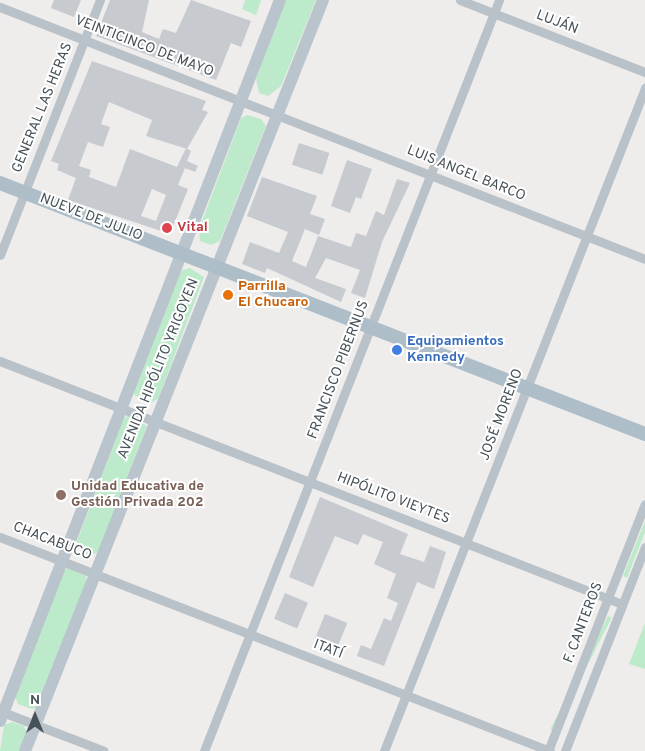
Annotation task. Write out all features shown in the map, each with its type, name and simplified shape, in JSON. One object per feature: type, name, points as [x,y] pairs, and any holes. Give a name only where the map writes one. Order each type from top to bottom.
[{"type":"main road","name":"AVENIDA HIPÓLITO YRIGOYEN","points":[[1,715],[183,253],[280,0]]},
{"type":"main road","name":"AVENIDA HIPÓLITO YRIGOYEN","points":[[25,751],[95,574],[153,419],[217,266],[323,0]]},
{"type":"main road","name":"NUEVE DE JULIO","points":[[0,183],[645,434]]},
{"type":"street","name":"GENERAL LAS HERAS","points":[[0,255],[100,0]]},
{"type":"street","name":"LUJÁN","points":[[460,0],[645,72]]},
{"type":"street","name":"FRANCISCO PIBERNUS","points":[[204,751],[499,0]]},
{"type":"street","name":"VEINTICINCO DE MAYO","points":[[0,6],[277,114]]},
{"type":"street","name":"JOSÉ MORENO","points":[[384,751],[645,88]]},
{"type":"street","name":"LUIS ANGEL BARCO","points":[[277,114],[645,259]]},
{"type":"street","name":"HIPÓLITO VIEYTES","points":[[0,361],[153,419],[622,604]]},
{"type":"street","name":"F. CANTEROS","points":[[549,751],[645,504]]},
{"type":"street","name":"CHACABUCO","points":[[0,537],[95,574]]},
{"type":"street","name":"F. CANTEROS","points":[[565,751],[645,547]]},
{"type":"street","name":"ITATÍ","points":[[95,574],[549,751]]},
{"type":"street","points":[[1,715],[35,725],[104,751]]},
{"type":"green space","points":[[245,0],[261,0],[256,15],[242,9]]},
{"type":"green space","points":[[285,0],[316,0],[281,86],[268,96],[259,93],[256,79]]},
{"type":"green space","points":[[247,115],[261,119],[266,126],[220,241],[211,245],[200,241],[199,229],[241,118]]},
{"type":"green space","points":[[190,268],[204,277],[158,399],[152,402],[134,395],[134,390],[179,271]]},
{"type":"green space","points":[[128,416],[147,426],[98,553],[88,555],[75,546],[124,418]]},
{"type":"green space","points":[[645,521],[645,532],[627,578],[623,576]]},
{"type":"green space","points":[[68,568],[86,576],[86,583],[38,707],[32,709],[18,704],[15,696],[62,572]]},
{"type":"green space","points":[[608,616],[612,618],[554,731],[550,729]]},
{"type":"green space","points":[[645,623],[645,669],[629,664]]},
{"type":"green space","points":[[12,722],[24,726],[28,735],[21,751],[0,751],[4,725]]},
{"type":"building","points":[[54,0],[81,0],[74,17],[51,8]]},
{"type":"building","points":[[110,0],[149,0],[142,32],[159,39],[163,29],[176,33],[191,0],[251,21],[241,47],[231,43],[216,80],[96,36]]},
{"type":"building","points":[[92,61],[206,101],[202,110],[208,112],[187,149],[191,151],[187,161],[198,166],[195,172],[185,168],[178,185],[188,189],[170,234],[68,200],[76,178],[57,170],[59,164],[51,161]],"holes":[[[109,102],[152,120],[146,136],[186,149],[177,167],[130,149],[116,187],[89,177],[91,170],[79,166],[88,142],[103,147],[110,127],[101,124]],[[152,189],[166,195],[156,221],[141,216]]]},
{"type":"building","points":[[299,143],[329,153],[322,175],[292,165]]},
{"type":"building","points":[[347,160],[372,169],[361,199],[356,197],[350,213],[331,206]]},
{"type":"building","points":[[262,177],[317,196],[310,214],[325,219],[319,235],[305,229],[292,261],[306,267],[318,236],[351,247],[356,233],[366,236],[376,211],[384,215],[397,179],[410,183],[382,242],[365,298],[351,293],[360,270],[326,258],[315,278],[346,289],[341,302],[267,268],[265,273],[242,264],[250,242],[279,253],[288,232],[247,216]]},
{"type":"building","points":[[320,497],[408,534],[400,554],[424,562],[430,546],[446,552],[434,589],[417,582],[384,666],[357,656],[361,645],[371,649],[384,618],[391,621],[398,603],[387,598],[396,574],[374,564],[383,542],[363,534],[358,545],[335,536],[313,587],[289,577]]},
{"type":"building","points":[[285,593],[308,603],[297,629],[274,619]]},
{"type":"building","points":[[325,614],[347,623],[337,648],[315,639]]},
{"type":"place","name":"Vital","points":[[167,228]]},
{"type":"place","name":"Parrilla El Chucaro","points":[[228,295]]},
{"type":"place","name":"Equipamientos Kennedy","points":[[397,350]]},
{"type":"place","name":"Unidad Educativa de Gestión Privada 202","points":[[61,495]]}]
